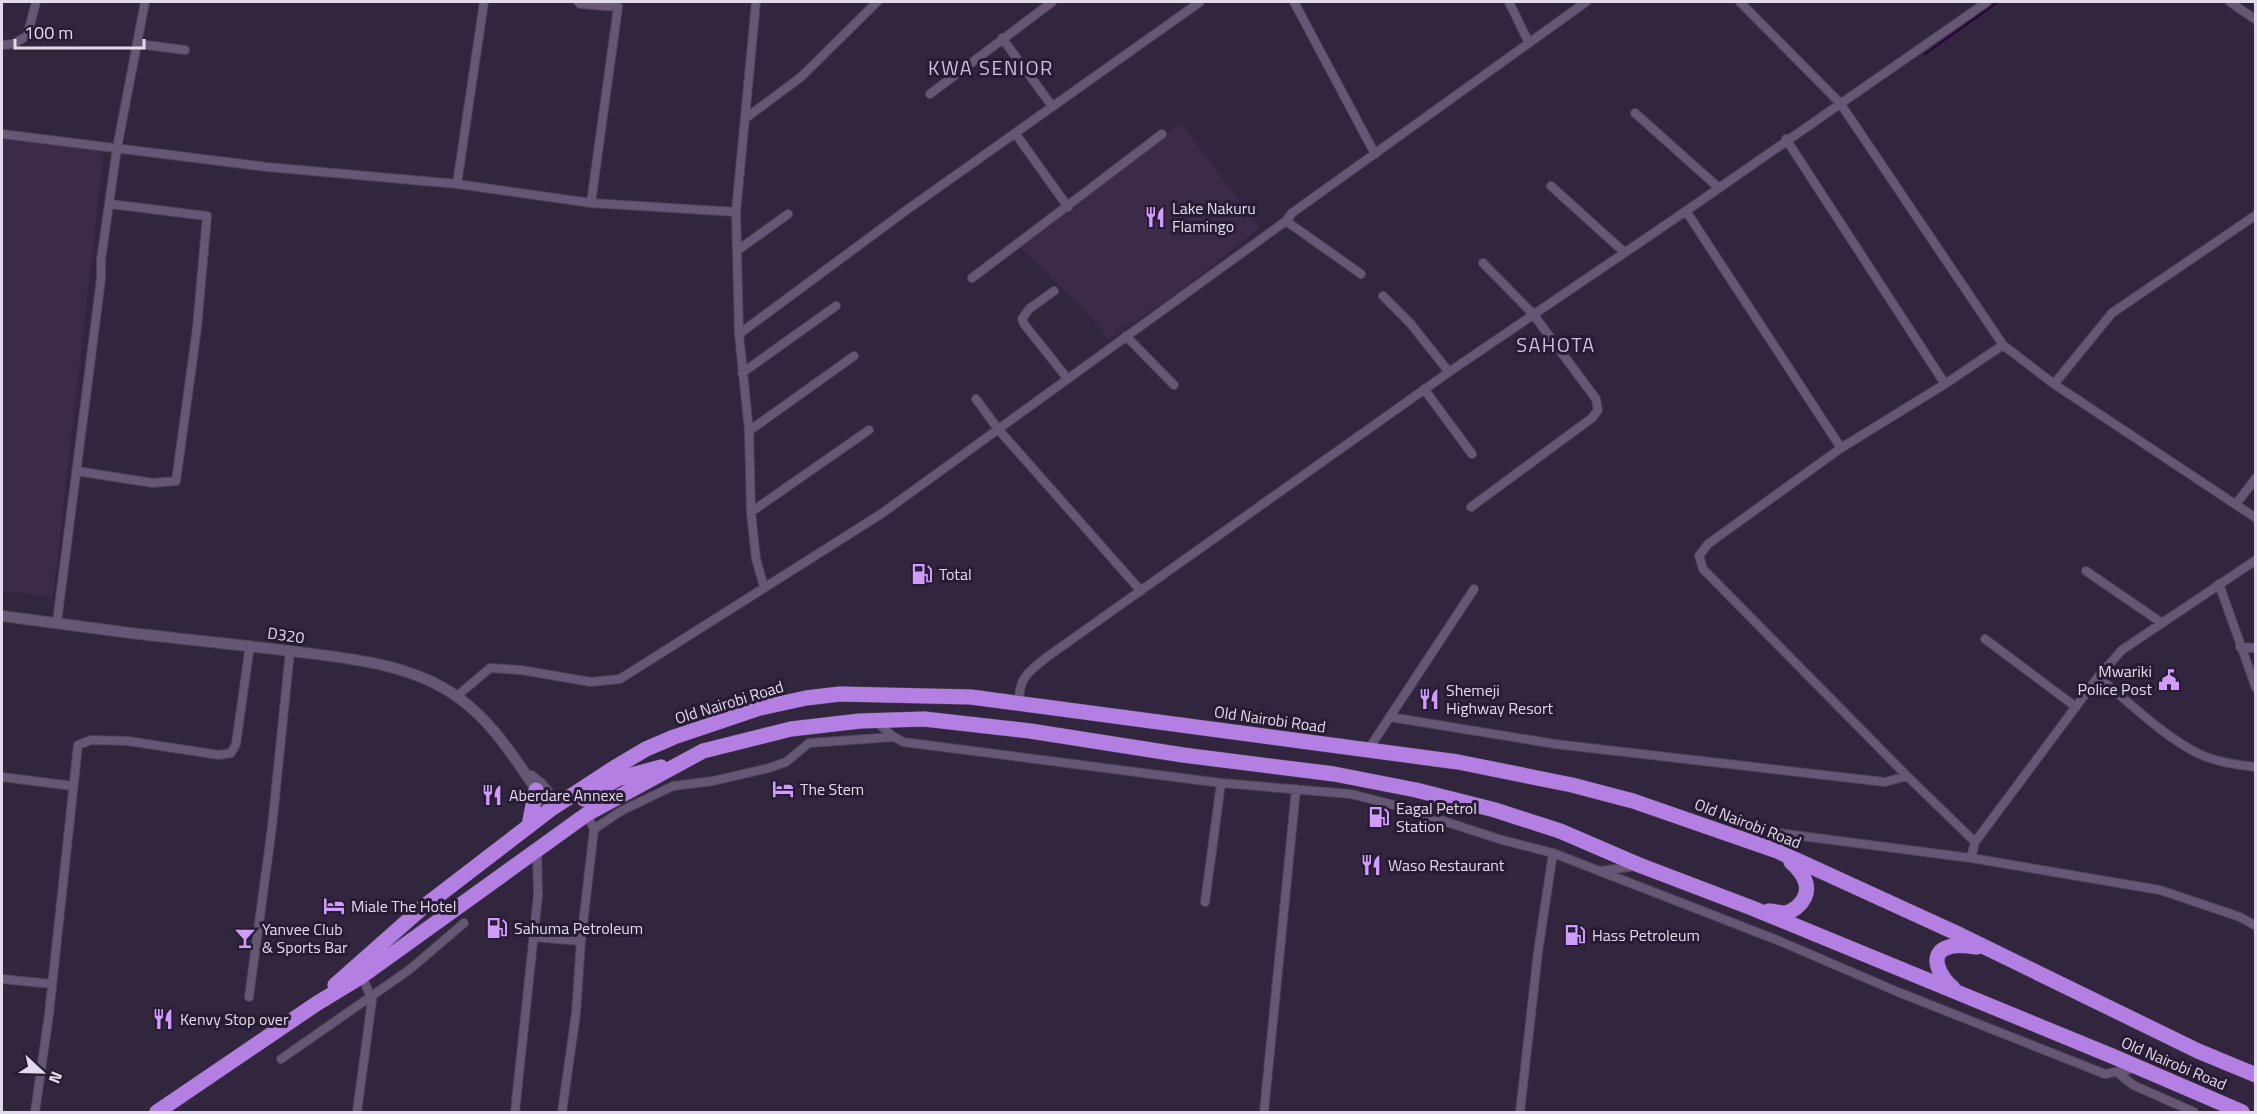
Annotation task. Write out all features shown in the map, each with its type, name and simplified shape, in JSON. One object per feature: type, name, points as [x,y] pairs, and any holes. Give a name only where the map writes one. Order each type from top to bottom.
[{"type":"highway","name":"Old Nairobi Road","points":[[316,1004],[358,963],[422,908],[529,826],[646,749],[760,708],[806,698],[840,694],[971,697],[1458,762],[1572,785],[1633,801],[1771,849],[1954,932],[2198,1051],[2256,1075]]},
{"type":"highway","name":"Old Nairobi Road","points":[[157,1113],[316,1004],[362,976],[587,814],[703,751],[791,729],[875,720],[924,719],[1007,728],[1369,781],[1495,810],[1560,831],[1639,865],[1752,908],[2140,1068],[2242,1113]]},
{"type":"highway","points":[[700,728],[694,734],[693,742],[703,751]]},
{"type":"highway","points":[[431,925],[471,887],[549,823],[556,809],[617,779],[658,767],[679,764]]},
{"type":"highway","points":[[529,826],[536,790]]},
{"type":"highway","points":[[1752,908],[1784,913],[1792,911],[1806,897],[1808,887],[1804,874],[1771,849]]},
{"type":"highway","points":[[1968,998],[1945,982],[1940,975],[1937,966],[1939,956],[1945,948],[1950,946],[1985,948]]},
{"type":"street","points":[[2,45],[13,44],[27,36],[36,2]]},
{"type":"street","points":[[57,622],[87,370],[101,279],[101,260],[117,148],[145,2]]},
{"type":"street","points":[[457,184],[484,2]]},
{"type":"street","points":[[578,2],[618,7],[591,203]]},
{"type":"street","points":[[756,2],[736,212],[739,334],[749,431],[751,512],[756,559],[764,587]]},
{"type":"street","points":[[746,118],[801,77],[877,2]]},
{"type":"street","points":[[930,94],[1052,2]]},
{"type":"street","points":[[739,334],[1052,106],[1200,2]]},
{"type":"street","points":[[1294,2],[1375,154]]},
{"type":"street","points":[[1509,2],[1529,43]]},
{"type":"street","points":[[457,696],[490,668],[521,670],[591,682],[620,679],[881,514],[1286,221],[1292,213],[1586,2]]},
{"type":"street","points":[[1740,2],[1840,103],[2003,345],[2054,384],[2256,518]]},
{"type":"street","points":[[1020,704],[1018,694],[1022,680],[1027,673],[1424,389],[1987,2]]},
{"type":"street","points":[[2230,2],[2256,20]]},
{"type":"street","points":[[1002,38],[1052,106]]},
{"type":"street","points":[[138,44],[185,50]]},
{"type":"street","points":[[1635,113],[1719,188]]},
{"type":"street","points":[[1015,133],[1068,207]]},
{"type":"street","points":[[2,134],[267,167],[457,184],[591,203],[736,212]]},
{"type":"street","points":[[972,278],[1162,135]]},
{"type":"street","points":[[1786,140],[1945,384]]},
{"type":"street","points":[[1551,186],[1624,252]]},
{"type":"street","points":[[76,471],[153,483],[176,481],[196,339],[207,216],[110,204]]},
{"type":"street","points":[[1686,211],[1841,448]]},
{"type":"street","points":[[738,250],[788,213]]},
{"type":"street","points":[[2054,384],[2112,313],[2256,216]]},
{"type":"street","points":[[1286,221],[1361,274]]},
{"type":"street","points":[[1471,507],[1586,423],[1598,410],[1596,399],[1533,314],[1483,263]]},
{"type":"street","points":[[1054,291],[1029,309],[1022,319],[1023,324],[1067,378]]},
{"type":"street","points":[[1383,296],[1410,323],[1449,372]]},
{"type":"street","points":[[742,373],[836,306]]},
{"type":"street","points":[[1126,336],[1174,385]]},
{"type":"street","points":[[1975,842],[1703,569],[1699,556],[1708,544],[1841,448],[2003,345]]},
{"type":"street","points":[[749,431],[854,356]]},
{"type":"street","points":[[1424,389],[1472,454]]},
{"type":"street","points":[[976,399],[998,429],[1141,591]]},
{"type":"street","points":[[751,512],[869,430]]},
{"type":"street","points":[[2236,504],[2256,478]]},
{"type":"street","points":[[1971,858],[1975,842],[2098,677],[2122,650],[2256,560]]},
{"type":"street","points":[[2086,571],[2162,623]]},
{"type":"street","points":[[2219,584],[2256,688]]},
{"type":"street","points":[[1368,750],[1474,589]]},
{"type":"street","name":"D320","points":[[2,616],[122,632],[250,645],[375,663],[426,681],[457,696],[493,729],[526,772],[536,790],[556,809]]},
{"type":"street","points":[[1985,639],[2076,707]]},
{"type":"street","points":[[35,1113],[52,984],[78,745],[91,740],[128,741],[219,755],[231,753],[236,744],[250,645]]},
{"type":"street","points":[[2240,647],[2256,648]]},
{"type":"street","points":[[249,997],[272,827],[290,651]]},
{"type":"street","points":[[2098,677],[2180,743],[2199,754],[2256,767]]},
{"type":"street","points":[[1390,717],[1555,744],[1885,782],[1907,776]]},
{"type":"street","points":[[875,720],[903,742],[1221,783],[1351,794],[1394,805],[1502,840],[1553,853],[1778,940],[1898,992],[2105,1074],[2140,1068]]},
{"type":"street","points":[[594,829],[621,811],[673,786],[713,781],[769,768],[786,762],[809,743],[894,737]]},
{"type":"street","name":"D320","points":[[526,772],[541,784],[556,809]]},
{"type":"street","points":[[2,777],[73,786]]},
{"type":"street","points":[[1205,902],[1221,783]]},
{"type":"street","points":[[1264,1113],[1296,789]]},
{"type":"street","points":[[562,1113],[576,1013],[581,941],[589,888],[594,829],[587,814]]},
{"type":"street","points":[[1771,849],[1772,834],[1778,833],[1971,858],[2160,891],[2240,917],[2256,926]]},
{"type":"street","points":[[515,1113],[538,895],[537,849]]},
{"type":"street","points":[[1520,1113],[1537,963],[1553,853]]},
{"type":"street","points":[[1600,872],[1639,865]]},
{"type":"street","points":[[281,1059],[409,970],[464,923]]},
{"type":"street","points":[[534,937],[581,941]]},
{"type":"street","points":[[357,1113],[371,998],[362,976]]},
{"type":"street","points":[[2,979],[52,984]]},
{"type":"street","points":[[2118,1073],[2133,1085],[2194,1113]]},
{"type":"shaded area","points":[[1181,123],[1260,228],[1183,289],[1108,340],[1093,318],[1020,247]]},
{"type":"shaded area","points":[[2,139],[104,151],[53,597],[2,591]]},
{"type":"waterway","points":[[1925,54],[1998,2]]},
{"type":"place","name":"Lake Nakuru Flamingo","points":[[1155,217]]},
{"type":"place","name":"Total","points":[[922,574]]},
{"type":"place","name":"Mwariki Police Post","points":[[2169,680]]},
{"type":"place","name":"Shemeji Highway Resort","points":[[1429,699]]},
{"type":"place","name":"The Stem","points":[[783,789]]},
{"type":"place","name":"Aberdare Annexe","points":[[492,795]]},
{"type":"place","name":"Eagal Petrol Station","points":[[1379,817]]},
{"type":"place","name":"Waso Restaurant","points":[[1371,865]]},
{"type":"place","name":"Miale The Hotel","points":[[334,906]]},
{"type":"place","name":"Sahuma Petroleum","points":[[497,928]]},
{"type":"place","name":"Hass Petroleum","points":[[1575,935]]},
{"type":"place","name":"Yanvee Club & Sports Bar","points":[[245,938]]},
{"type":"place","name":"Kenvy Stop over","points":[[163,1019]]},
{"type":"district","name":"KWA SENIOR","points":[[991,67]]},
{"type":"district","name":"SAHOTA","points":[[1556,344]]}]
